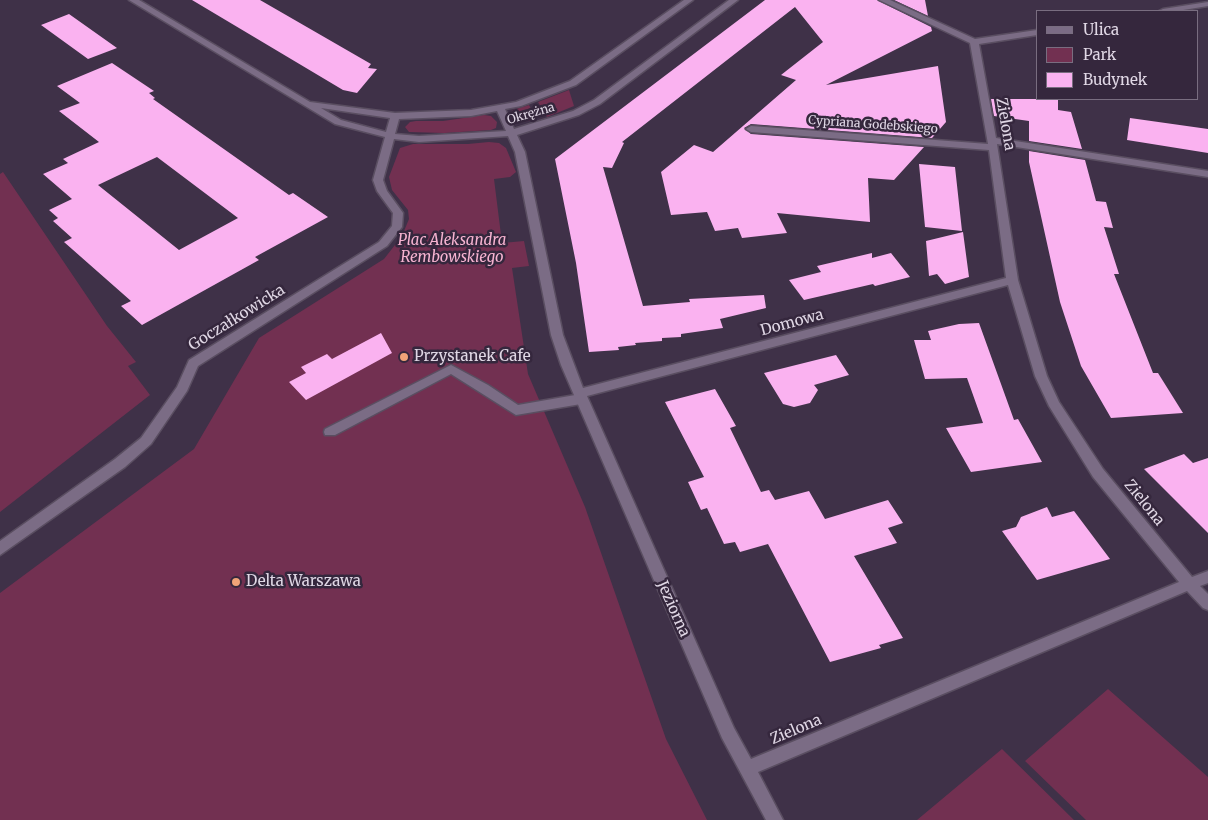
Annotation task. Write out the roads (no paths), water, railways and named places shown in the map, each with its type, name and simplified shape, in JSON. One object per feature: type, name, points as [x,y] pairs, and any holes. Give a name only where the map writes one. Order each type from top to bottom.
[{"type":"street","name":"Okrężna","points":[[133,0],[338,122],[391,136],[428,139],[513,133],[549,123],[597,102],[734,0]]},
{"type":"street","name":"Okrężna","points":[[305,103],[395,116],[462,114],[500,108],[542,96],[573,83],[689,0]]},
{"type":"street","points":[[883,0],[974,42],[1036,32]]},
{"type":"street","points":[[1170,10],[1208,4]]},
{"type":"street","name":"Zielona","points":[[746,769],[1188,584],[1098,473],[1053,403],[1041,376],[1012,280],[992,144],[974,42]]},
{"type":"street","points":[[500,108],[520,152],[557,335],[580,396]]},
{"type":"street","name":"Goczałkowicka","points":[[0,549],[120,463],[146,441],[183,388],[193,363],[382,244],[397,227],[398,213],[382,191],[378,180],[395,116]]},
{"type":"street","name":"Cypriana Godebskiego","points":[[751,129],[992,144],[1208,174]]},
{"type":"street","name":"Domowa","points":[[330,432],[451,369],[484,388],[516,410],[580,396],[1012,280]]},
{"type":"street","name":"Jeziorna","points":[[580,396],[728,733],[775,820]]},
{"type":"street","points":[[1208,577],[1188,584],[1208,604]]},
{"type":"place","name":"Przystanek Cafe","points":[[404,357]]},
{"type":"place","name":"Delta Warszawa","points":[[236,582]]},
{"type":"park label","name":"Plac Aleksandra Rembowskiego","points":[[452,250]]}]
